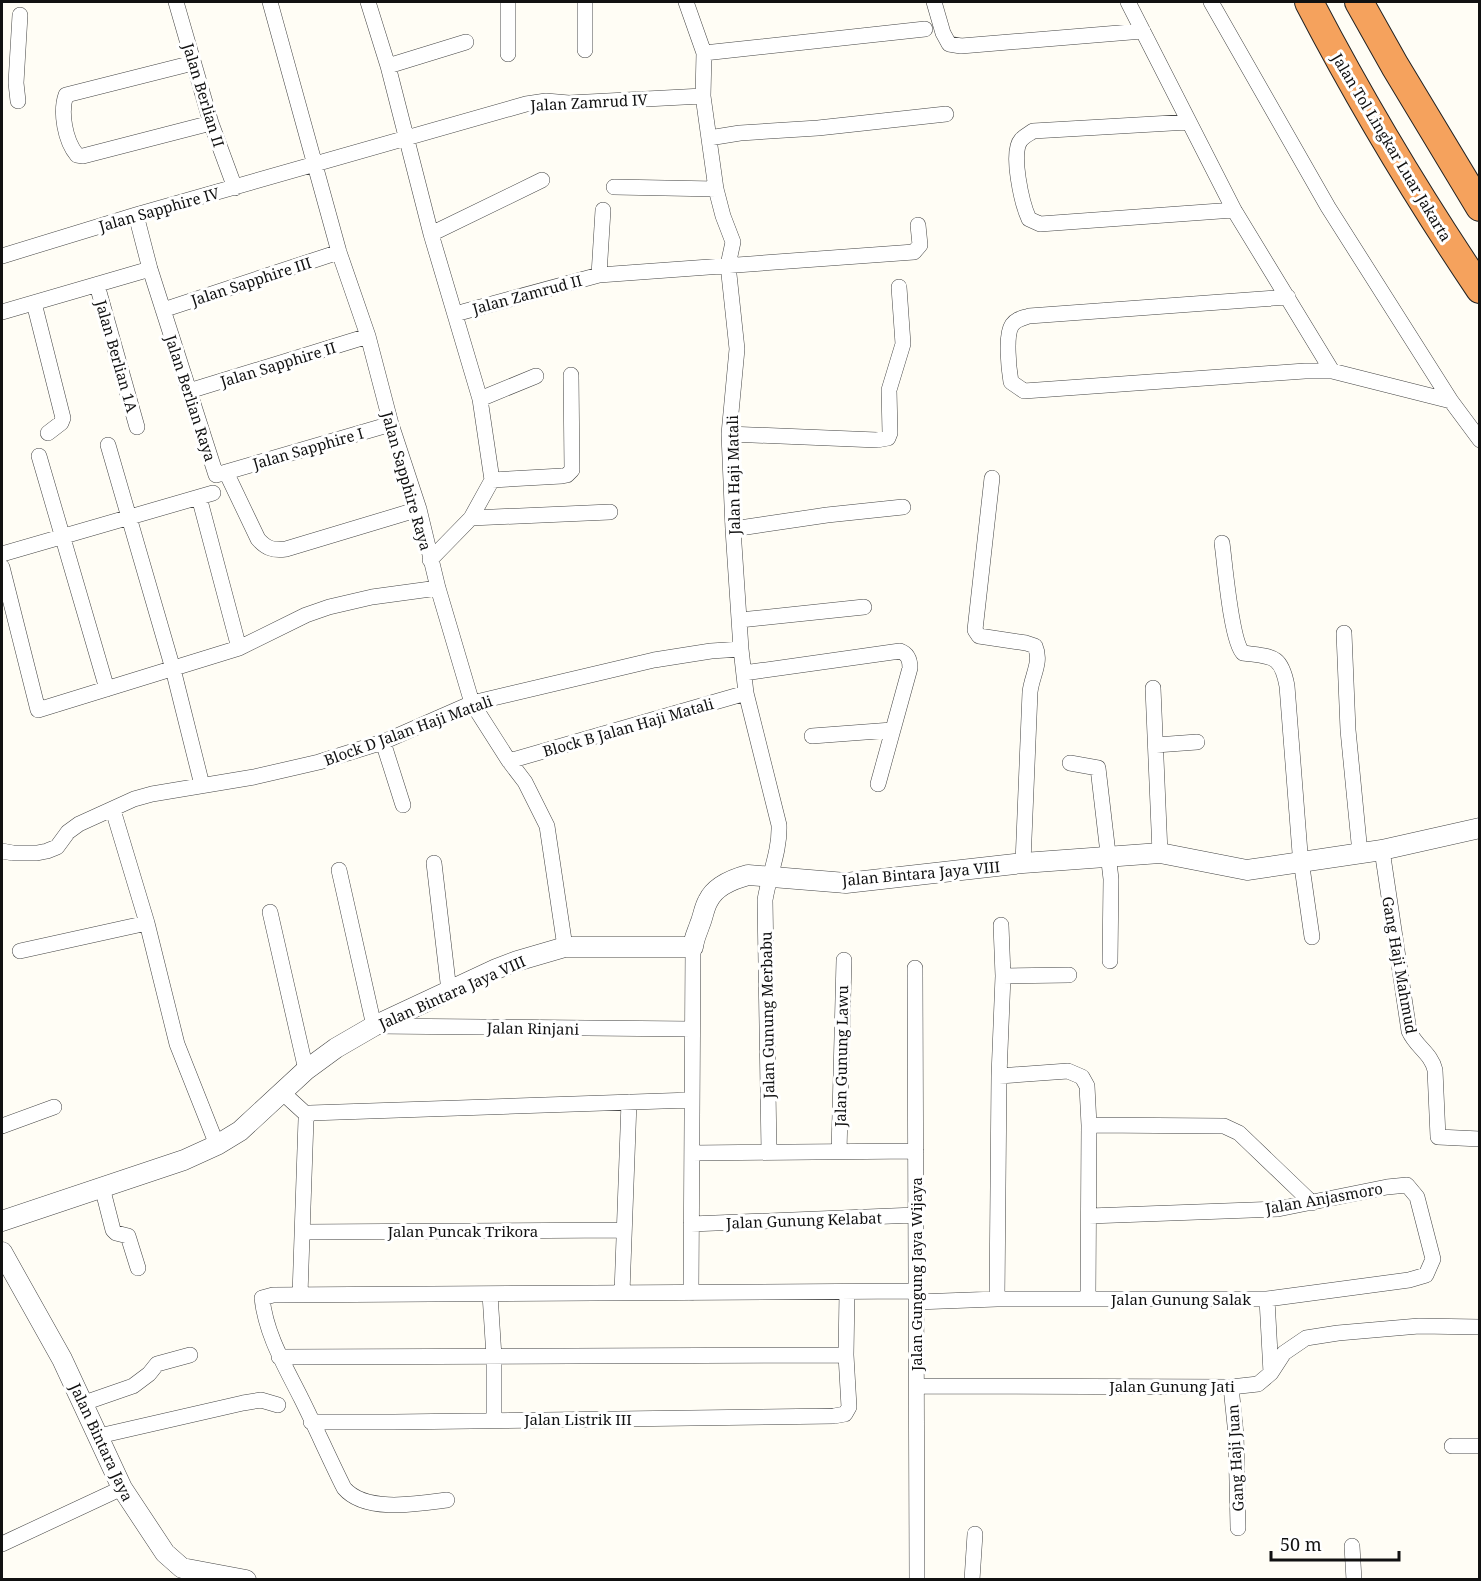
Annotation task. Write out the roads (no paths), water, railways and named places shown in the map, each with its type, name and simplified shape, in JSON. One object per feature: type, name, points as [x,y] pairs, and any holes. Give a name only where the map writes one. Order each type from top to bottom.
[{"type":"highway","name":"Jalan Tol Lingkar Luar Jakarta","points":[[1309,2],[1431,214],[1479,289]]},
{"type":"highway","points":[[1359,2],[1479,207]]},
{"type":"street","name":"Jalan Berlian II","points":[[176,2],[211,123],[235,188]]},
{"type":"street","name":"Jalan Sapphire Raya","points":[[270,2],[339,252],[368,336],[391,424],[419,509],[430,560],[472,703],[525,782],[547,826],[565,947]]},
{"type":"street","points":[[368,2],[388,66],[431,234],[480,399],[492,480],[471,518],[430,560]]},
{"type":"street","points":[[508,2],[508,54]]},
{"type":"street","points":[[585,2],[585,50]]},
{"type":"street","name":"Jalan Haji Matali","points":[[686,2],[704,53],[703,96],[716,189],[733,242],[728,265],[737,349],[729,434],[733,529],[746,693],[779,825],[779,841],[769,878]]},
{"type":"street","points":[[934,2],[943,33],[949,44],[961,46],[1143,31]]},
{"type":"street","points":[[1128,2],[1234,210],[1332,371]]},
{"type":"street","points":[[1211,2],[1328,207],[1450,400],[1479,441]]},
{"type":"street","points":[[18,101],[9,83],[20,15]]},
{"type":"street","points":[[704,53],[925,29]]},
{"type":"street","points":[[388,66],[466,42]]},
{"type":"street","points":[[194,63],[66,94],[63,103],[66,131],[73,151],[83,156],[211,123]]},
{"type":"street","name":"Jalan Zamrud IV","points":[[316,164],[526,104],[546,101],[569,103],[703,96]]},
{"type":"street","points":[[710,138],[740,133],[818,128],[946,114]]},
{"type":"street","points":[[1189,122],[1033,131],[1020,140],[1016,152],[1024,207],[1029,219],[1040,224],[1234,210]]},
{"type":"street","name":"Jalan Sapphire IV","points":[[2,256],[316,164]]},
{"type":"street","points":[[431,234],[542,180]]},
{"type":"street","points":[[614,187],[716,189]]},
{"type":"street","points":[[599,274],[603,210]]},
{"type":"street","name":"Jalan Berlian Raya","points":[[136,215],[150,269],[216,475],[226,472],[258,539],[271,549],[286,549],[419,509]]},
{"type":"street","name":"Jalan Zamrud II","points":[[455,314],[599,274],[914,252],[920,245],[918,225]]},
{"type":"street","name":"Jalan Sapphire III","points":[[163,310],[339,252]]},
{"type":"street","points":[[2,312],[150,269]]},
{"type":"street","name":"Jalan Berlian 1A","points":[[97,285],[137,427]]},
{"type":"street","points":[[729,434],[877,440],[888,438],[890,433],[889,390],[903,344],[899,286]]},
{"type":"street","points":[[1288,297],[1029,316],[1018,319],[1011,326],[1009,335],[1011,382],[1024,391],[1332,371],[1450,400]]},
{"type":"street","points":[[34,303],[63,418],[61,423],[48,433]]},
{"type":"street","name":"Jalan Sapphire II","points":[[189,391],[368,336]]},
{"type":"street","points":[[492,480],[562,477],[572,470],[571,375]]},
{"type":"street","points":[[480,399],[536,376]]},
{"type":"street","name":"Jalan Sapphire I","points":[[226,472],[391,424]]},
{"type":"street","points":[[108,445],[173,669],[202,785]]},
{"type":"street","points":[[39,456],[61,538],[107,689]]},
{"type":"street","points":[[992,478],[975,630],[979,636],[1035,646],[1038,653],[1038,663],[1030,692],[1023,863]]},
{"type":"street","points":[[2,554],[206,495],[239,648]]},
{"type":"street","points":[[733,529],[903,507]]},
{"type":"street","points":[[471,518],[610,512]]},
{"type":"street","points":[[1222,543],[1234,629],[1240,650],[1243,653],[1275,658],[1281,664],[1284,672],[1301,861],[1312,937]]},
{"type":"street","points":[[2,567],[38,710],[239,648],[306,615],[329,607],[372,597],[438,588]]},
{"type":"street","points":[[740,620],[864,607]]},
{"type":"street","points":[[1344,633],[1347,730],[1360,853]]},
{"type":"street","name":"Block D Jalan Haji Matali","points":[[2,851],[13,853],[47,851],[57,847],[68,832],[79,824],[134,799],[289,770],[383,742],[472,703],[654,660],[741,649]]},
{"type":"street","points":[[744,673],[900,651],[908,657],[910,668],[878,784]]},
{"type":"street","points":[[1153,688],[1160,853]]},
{"type":"street","name":"Block B Jalan Haji Matali","points":[[509,761],[746,693]]},
{"type":"street","points":[[812,736],[892,730]]},
{"type":"street","points":[[383,742],[403,805]]},
{"type":"street","points":[[1156,745],[1197,742]]},
{"type":"street","points":[[1070,763],[1098,768],[1111,879],[1110,961]]},
{"type":"street","points":[[113,810],[147,923],[177,1044],[217,1144]]},
{"type":"street","name":"Jalan Bintara Jaya VIII","points":[[2,1221],[184,1160],[217,1144],[240,1131],[306,1070],[336,1048],[374,1026],[517,961],[565,947],[693,947],[695,933],[712,894],[726,883],[748,875],[846,883],[1023,863],[1160,853],[1247,870],[1382,850],[1479,828]]},
{"type":"street","name":"Gang Haji Mahmud","points":[[1382,850],[1409,1031],[1416,1043],[1432,1059],[1435,1070],[1438,1137],[1479,1139]]},
{"type":"street","points":[[434,863],[449,992]]},
{"type":"street","points":[[339,870],[374,1026]]},
{"type":"street","name":"Jalan Gunung Merbabu","points":[[769,878],[765,900],[769,1152]]},
{"type":"street","points":[[270,912],[306,1070]]},
{"type":"street","points":[[20,951],[147,923]]},
{"type":"street","points":[[997,1299],[999,1076],[1003,976],[1001,925]]},
{"type":"street","points":[[691,1293],[693,947]]},
{"type":"street","name":"Jalan Gunung Lawu","points":[[839,1152],[843,960]]},
{"type":"street","name":"Jalan Gungung Jaya Wijaya","points":[[915,968],[917,1580]]},
{"type":"street","points":[[1003,976],[1069,975]]},
{"type":"street","name":"Jalan Rinjani","points":[[374,1026],[692,1029]]},
{"type":"street","points":[[999,1076],[1068,1071],[1083,1077],[1087,1086],[1089,1125],[1088,1299]]},
{"type":"street","points":[[283,1093],[307,1115],[300,1295]]},
{"type":"street","points":[[307,1115],[314,1111],[692,1100]]},
{"type":"street","points":[[622,1293],[629,1102]]},
{"type":"street","points":[[2,1126],[54,1107]]},
{"type":"street","points":[[1089,1125],[1224,1126],[1239,1133],[1312,1203]]},
{"type":"street","points":[[692,1153],[916,1151]]},
{"type":"street","name":"Jalan Anjasmoro","points":[[1089,1216],[1278,1209],[1407,1185],[1417,1197],[1433,1259]]},
{"type":"street","points":[[102,1187],[113,1230],[128,1236],[138,1268]]},
{"type":"street","name":"Jalan Gunung Kelabat","points":[[691,1224],[916,1215]]},
{"type":"street","name":"Jalan Puncak Trikora","points":[[303,1232],[623,1230]]},
{"type":"street","name":"Jalan Bintara Jaya","points":[[2,1252],[39,1316],[84,1403],[122,1488],[160,1546],[182,1574],[246,1580]]},
{"type":"street","name":"Jalan Gunung Salak","points":[[279,1357],[264,1312],[262,1298],[273,1295],[847,1292],[997,1299],[1267,1299],[1409,1281],[1426,1275],[1433,1259]]},
{"type":"street","points":[[447,1500],[390,1505],[351,1496],[344,1488],[302,1399],[279,1357],[846,1355],[847,1292]]},
{"type":"street","points":[[490,1294],[494,1357],[494,1420]]},
{"type":"street","points":[[1267,1299],[1271,1373]]},
{"type":"street","name":"Jalan Gunung Jati","points":[[916,1386],[1231,1387],[1258,1384],[1271,1373],[1284,1353],[1306,1338],[1419,1326],[1479,1327]]},
{"type":"street","points":[[84,1403],[133,1386],[149,1374],[157,1364],[190,1355]]},
{"type":"street","name":"Jalan Listrik III","points":[[311,1422],[810,1417],[845,1414],[849,1407],[846,1355]]},
{"type":"street","name":"Gang Haji Juan","points":[[1231,1387],[1236,1435],[1239,1528]]},
{"type":"street","points":[[99,1436],[243,1402],[261,1400],[278,1405]]},
{"type":"street","points":[[1452,1446],[1479,1446]]},
{"type":"street","points":[[2,1544],[122,1488]]},
{"type":"street","points":[[972,1580],[975,1534]]},
{"type":"street","points":[[1352,1546],[1354,1580]]}]
